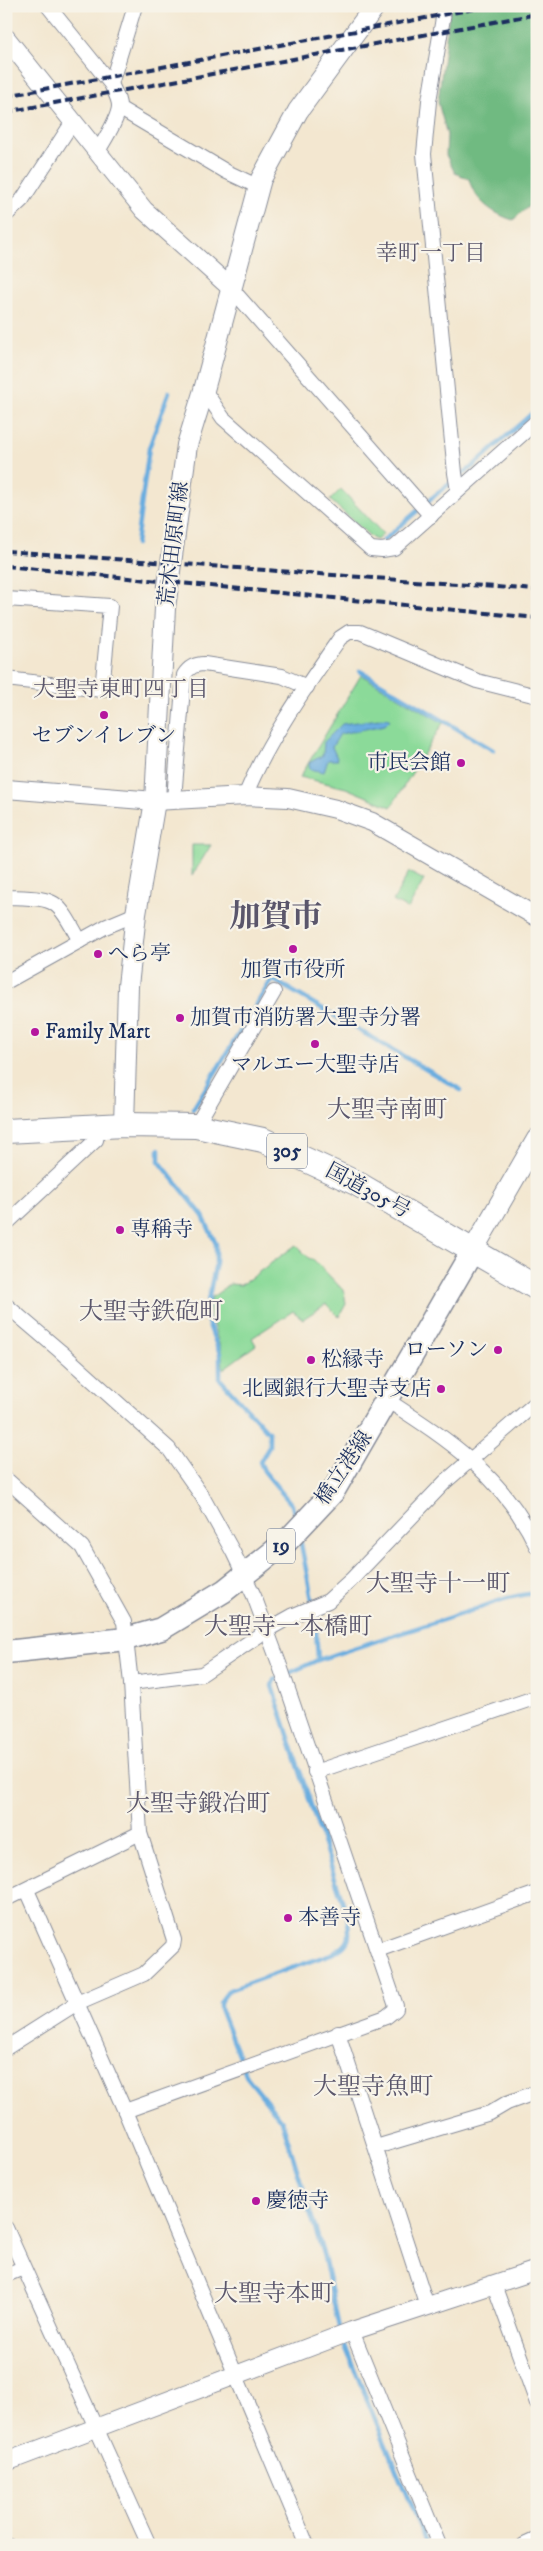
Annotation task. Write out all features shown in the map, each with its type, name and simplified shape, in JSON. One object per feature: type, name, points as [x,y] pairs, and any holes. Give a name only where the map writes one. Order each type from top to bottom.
[{"type":"highway","name":"国道305号","points":[[6,1131],[124,1125],[196,1126],[263,1140],[356,1183],[537,1288]]},
{"type":"main road","name":"荒木田原町線","points":[[124,1125],[128,986],[136,914],[165,800],[165,608],[187,445],[204,390],[259,187],[298,110],[375,6]]},
{"type":"main road","points":[[473,1250],[537,1139]]},
{"type":"main road","name":"橋立港線","points":[[6,1652],[126,1639],[161,1629],[224,1592],[288,1540],[333,1492],[473,1250]]},
{"type":"street","points":[[48,6],[111,84],[119,108],[227,172],[259,187]]},
{"type":"street","points":[[111,84],[135,6]]},
{"type":"street","points":[[445,6],[429,101],[424,154],[458,491]]},
{"type":"street","points":[[6,38],[72,123],[144,210],[231,288],[431,516]]},
{"type":"street","points":[[97,153],[107,136],[119,108]]},
{"type":"street","points":[[6,215],[22,200],[72,123]]},
{"type":"street","points":[[204,390],[223,418],[371,549],[394,548],[537,421]]},
{"type":"street","points":[[6,599],[110,606],[102,690],[6,679]]},
{"type":"street","points":[[245,796],[256,770],[307,687],[340,638],[349,632],[360,632],[477,681],[537,696]]},
{"type":"street","points":[[165,800],[182,699],[184,676],[188,670],[197,664],[204,664],[282,676],[307,687]]},
{"type":"street","points":[[6,789],[165,800],[245,796],[288,798],[336,809],[372,822],[537,917]]},
{"type":"street","points":[[6,897],[45,899],[61,907],[80,940]]},
{"type":"street","points":[[6,982],[105,926],[136,914]]},
{"type":"street","points":[[196,1126],[274,992]]},
{"type":"street","points":[[6,1224],[96,1140],[99,1126]]},
{"type":"street","points":[[6,1305],[169,1449],[202,1496],[233,1552],[267,1630],[378,1950],[396,2009],[386,2017],[125,2111]]},
{"type":"street","points":[[387,1400],[449,1440],[471,1459],[511,1500],[537,1547]]},
{"type":"street","points":[[131,1682],[202,1674],[267,1630],[292,1616],[328,1601],[352,1580],[445,1482],[537,1402]]},
{"type":"street","points":[[6,1479],[82,1547],[94,1564],[124,1622],[131,1682],[140,1833],[174,1940],[173,1946],[144,1974],[77,2003],[6,2048]]},
{"type":"street","points":[[315,1772],[537,1697]]},
{"type":"street","points":[[6,1899],[140,1833]]},
{"type":"street","points":[[26,1890],[125,2111],[307,2545]]},
{"type":"street","points":[[378,1950],[537,1893]]},
{"type":"street","points":[[338,2033],[427,2306]]},
{"type":"street","points":[[376,2147],[490,2113],[506,2103],[537,2092]]},
{"type":"street","points":[[6,2228],[97,2427],[148,2545]]},
{"type":"street","points":[[6,2275],[23,2268]]},
{"type":"street","points":[[6,2462],[352,2331],[537,2270]]},
{"type":"street","points":[[494,2285],[536,2396]]},
{"type":"street","points":[[352,2331],[439,2545]]},
{"type":"street","points":[[524,2545],[537,2539]]},
{"type":"green space","points":[[450,6],[537,6],[537,207],[531,204],[513,220],[498,214],[485,205],[475,193],[469,179],[455,173],[446,155],[447,135],[438,102]]},
{"type":"green space","points":[[341,489],[383,534],[377,540],[372,538],[330,500]]},
{"type":"green space","points":[[361,675],[443,723],[391,807],[346,788],[300,777]]},
{"type":"green space","points":[[192,845],[211,845],[192,876]]},
{"type":"green space","points":[[409,872],[424,880],[408,909],[393,901]]},
{"type":"green space","points":[[296,1245],[310,1259],[313,1259],[344,1291],[346,1304],[339,1317],[326,1304],[303,1319],[293,1311],[252,1338],[256,1345],[223,1369],[221,1349],[211,1316],[211,1298],[230,1284],[241,1285]]},
{"type":"water","points":[[387,718],[390,720],[385,725],[340,734],[332,747],[338,760],[328,760],[324,772],[310,769],[309,763],[323,755],[324,742],[342,724]]},
{"type":"waterway","points":[[136,544],[149,448],[169,392]]},
{"type":"waterway","points":[[384,540],[440,491],[473,466],[537,409]]},
{"type":"waterway","points":[[360,671],[493,750]]},
{"type":"waterway","points":[[193,1109],[272,979],[461,1090]]},
{"type":"waterway","points":[[159,1149],[159,1161],[203,1216],[216,1244],[216,1263],[205,1314],[220,1354],[220,1379],[269,1433],[269,1447],[260,1462],[264,1471],[292,1505],[296,1522]]},
{"type":"waterway","points":[[300,1539],[315,1615],[318,1660],[274,1680],[272,1686],[347,1915],[349,1938],[334,1953],[229,1990],[220,2002],[220,2009],[247,2077],[282,2121],[324,2257],[340,2332]]},
{"type":"waterway","points":[[318,1660],[501,1600],[537,1593]]},
{"type":"waterway","points":[[342,2339],[427,2545]]},
{"type":"railway","points":[[6,96],[490,6]]},
{"type":"railway","points":[[6,112],[537,14]]},
{"type":"railway","points":[[6,551],[537,590]]},
{"type":"railway","points":[[6,566],[537,618]]},
{"type":"place","name":"セブンイレブン","points":[[104,715]]},
{"type":"place","name":"市民会館","points":[[461,763]]},
{"type":"place","name":"加賀市役所","points":[[293,949]]},
{"type":"place","name":"へら亭","points":[[98,954]]},
{"type":"place","name":"加賀市消防署大聖寺分署","points":[[180,1018]]},
{"type":"place","name":"Family Mart","points":[[35,1032]]},
{"type":"place","name":"マルエー大聖寺店","points":[[315,1044]]},
{"type":"place","name":"専稱寺","points":[[120,1230]]},
{"type":"place","name":"ローソン","points":[[498,1350]]},
{"type":"place","name":"松縁寺","points":[[311,1360]]},
{"type":"place","name":"北國銀行大聖寺支店","points":[[441,1389]]},
{"type":"place","name":"本善寺","points":[[288,1918]]},
{"type":"place","name":"慶徳寺","points":[[256,2201]]},
{"type":"district","name":"幸町一丁目","points":[[431,253]]},
{"type":"district","name":"大聖寺東町四丁目","points":[[121,689]]},
{"type":"district","name":"加賀市","points":[[276,917]]},
{"type":"district","name":"大聖寺南町","points":[[387,1110]]},
{"type":"district","name":"大聖寺鉄砲町","points":[[151,1312]]},
{"type":"district","name":"大聖寺十一町","points":[[438,1584]]},
{"type":"district","name":"大聖寺一本橋町","points":[[288,1627]]},
{"type":"district","name":"大聖寺鍛冶町","points":[[198,1804]]},
{"type":"district","name":"大聖寺魚町","points":[[373,2087]]},
{"type":"district","name":"大聖寺本町","points":[[274,2294]]}]
